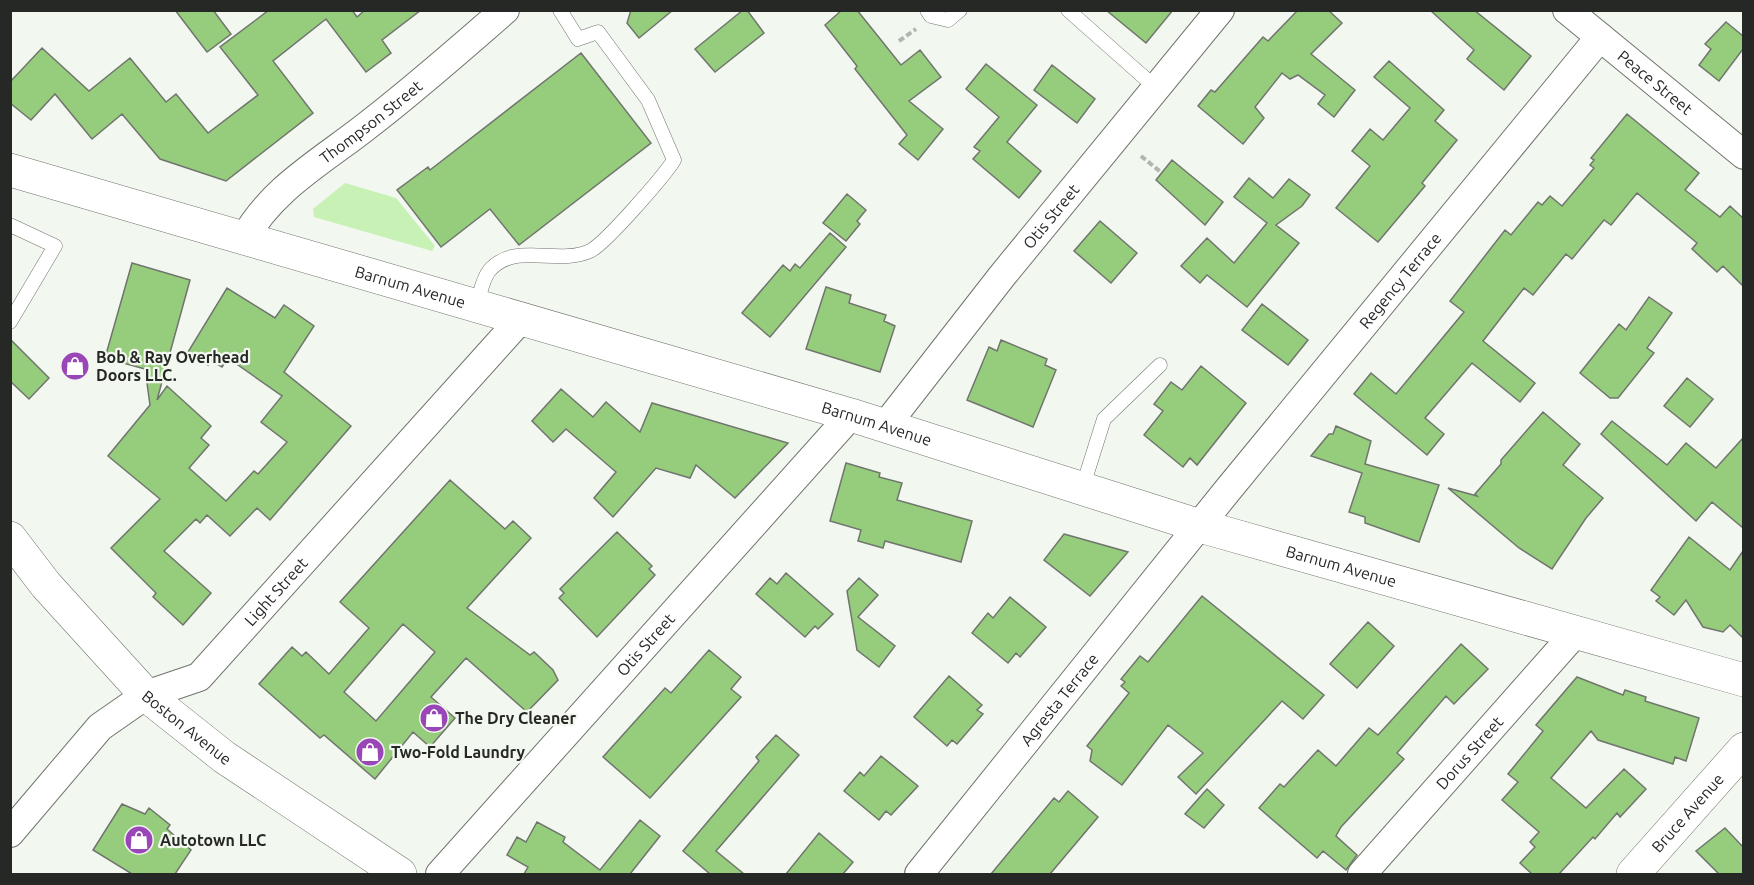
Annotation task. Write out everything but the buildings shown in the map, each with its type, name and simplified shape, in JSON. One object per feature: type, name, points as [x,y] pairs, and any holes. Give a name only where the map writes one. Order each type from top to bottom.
[{"type":"main road","name":"Barnum Avenue","points":[[10,170],[886,425],[1200,526],[1577,631],[1743,680]]},
{"type":"main road","name":"Boston Avenue","points":[[10,538],[46,585],[146,695],[224,757],[400,874]]},
{"type":"main road","name":"Bruce Avenue","points":[[1633,874],[1743,749]]},
{"type":"street","name":"Thompson Street","points":[[244,239],[256,217],[277,195],[369,125],[505,10]]},
{"type":"street","name":"Otis Street","points":[[886,425],[1155,87],[1220,10]]},
{"type":"street","name":"Peace Street","points":[[1567,10],[1743,155]]},
{"type":"street","name":"Regency Terrace","points":[[1200,526],[1600,37]]},
{"type":"street","name":"Light Street","points":[[10,833],[100,727],[146,695],[199,677],[520,320]]},
{"type":"street","name":"Otis Street","points":[[440,874],[851,415]]},
{"type":"street","name":"Agresta Terrace","points":[[919,874],[1200,526]]},
{"type":"street","name":"Dorus Street","points":[[1362,874],[1577,631]]},
{"type":"lane","points":[[476,306],[489,270],[515,255],[562,257],[591,251],[662,180],[674,160],[648,99],[598,32],[578,39],[560,10]]},
{"type":"lane","points":[[924,17],[931,16],[948,20],[960,10]]},
{"type":"lane","points":[[1068,10],[1155,87]]},
{"type":"lane","points":[[10,225],[55,246],[10,322]]},
{"type":"lane","points":[[1082,489],[1104,419],[1160,365]]},
{"type":"path","points":[[899,41],[924,17]]},
{"type":"path","points":[[1141,156],[1162,173]]},
{"type":"green space","points":[[345,183],[396,198],[435,246],[432,251],[314,217],[313,209]]},
{"type":"place","name":"Bob & Ray Overhead Doors LLC.","points":[[75,366]]},
{"type":"place","name":"The Dry Cleaner","points":[[434,718]]},
{"type":"place","name":"Two-Fold Laundry","points":[[370,752]]},
{"type":"place","name":"Autotown LLC","points":[[139,840]]}]
